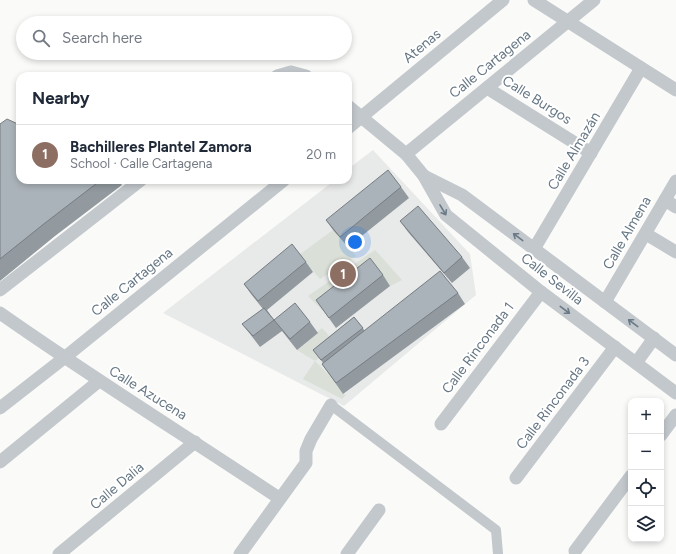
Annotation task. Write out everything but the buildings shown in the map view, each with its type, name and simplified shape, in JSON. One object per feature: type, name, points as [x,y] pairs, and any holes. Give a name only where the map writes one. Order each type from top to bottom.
[{"type":"street","name":"Atenas","points":[[362,117],[503,0]]},
{"type":"street","points":[[534,0],[676,90]]},
{"type":"street","name":"Calle Cartagena","points":[[406,154],[594,0]]},
{"type":"street","name":"Calle Almazán","points":[[534,249],[641,68]]},
{"type":"street","name":"Calle Burgos","points":[[487,88],[591,153]]},
{"type":"street","name":"Calle Sevilla","points":[[352,109],[406,154],[424,176],[446,215],[541,292],[676,393]]},
{"type":"street","points":[[352,125],[362,117]]},
{"type":"street","name":"Calle Sevilla","points":[[424,176],[462,195],[676,354]]},
{"type":"street","name":"Calle Almena","points":[[605,302],[646,234],[670,204],[676,181]]},
{"type":"street","points":[[0,290],[136,184]]},
{"type":"street","name":"Calle Cartagena","points":[[0,408],[279,184]]},
{"type":"street","points":[[646,234],[676,252]]},
{"type":"street","name":"Calle Rinconada 1","points":[[441,424],[541,292]]},
{"type":"street","name":"Calle Azucena","points":[[0,313],[64,358],[279,498]]},
{"type":"street","points":[[636,363],[654,338]]},
{"type":"street","name":"Calle Rinconada 3","points":[[516,478],[615,347]]},
{"type":"street","points":[[0,462],[99,381]]},
{"type":"street","points":[[240,554],[279,498],[306,463],[306,451],[311,439],[332,405],[496,530],[498,554]]},
{"type":"street","points":[[662,434],[676,415]]},
{"type":"street","name":"Calle Dalia","points":[[59,554],[195,442]]},
{"type":"street","points":[[575,551],[628,480]]},
{"type":"street","points":[[347,554],[379,510]]},
{"type":"shaded area","points":[[373,150],[470,254],[476,295],[344,406],[163,313],[330,184],[352,184],[352,166]]},
{"type":"shaded area","points":[[333,230],[356,256],[320,279],[299,255]]},
{"type":"shaded area","points":[[375,250],[402,280],[390,286],[377,269],[323,311],[308,296]]},
{"type":"shaded area","points":[[322,328],[337,345],[315,361],[297,350]]},
{"type":"shaded area","points":[[315,361],[329,375],[343,394],[346,395],[342,399],[303,379]]},
{"type":"place","name":"Bachilleres Plantel Zamora","points":[[343,274]]}]
